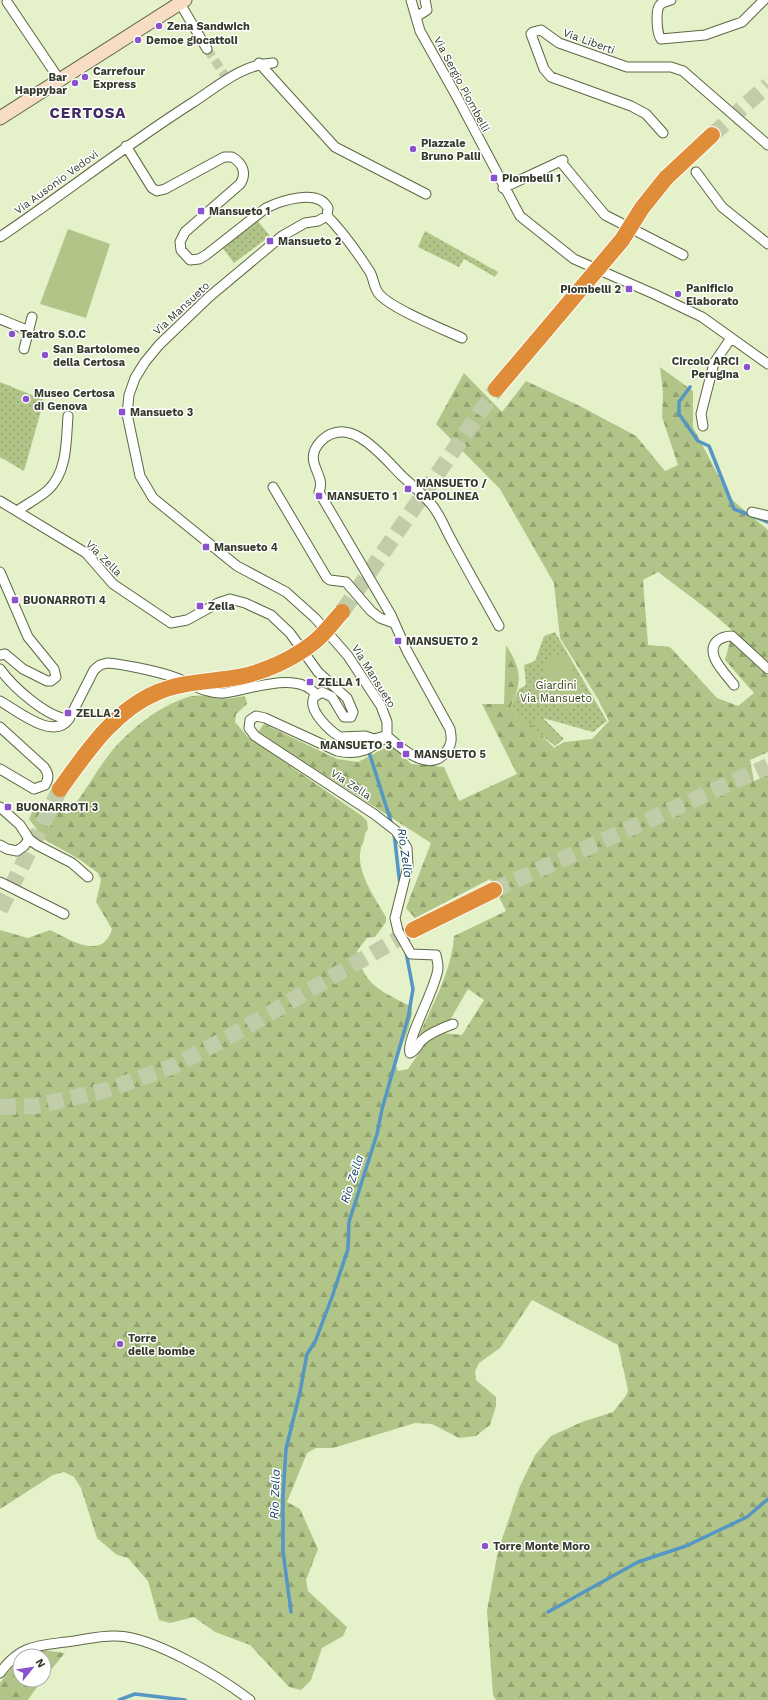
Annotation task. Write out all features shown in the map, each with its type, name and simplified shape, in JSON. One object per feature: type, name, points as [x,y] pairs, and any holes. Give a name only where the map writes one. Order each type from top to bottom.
[{"type":"highway","points":[[496,389],[622,240],[642,208],[666,178],[712,135]]},
{"type":"highway","points":[[60,790],[91,747],[107,728],[141,701],[157,692],[181,684],[239,677],[266,669],[314,643],[342,612]]},
{"type":"highway","points":[[413,930],[494,890]]},
{"type":"main road","points":[[0,118],[181,1]]},
{"type":"street","name":"Via Sergio Piombelli","points":[[411,0],[420,31],[457,96],[503,188],[520,216],[574,259],[702,317],[768,364]]},
{"type":"street","points":[[416,17],[427,10],[425,0]]},
{"type":"street","points":[[671,0],[662,3],[658,8],[658,35],[661,39],[705,35],[742,22],[764,0]]},
{"type":"street","points":[[181,1],[207,48]]},
{"type":"street","points":[[6,3],[59,79]]},
{"type":"street","name":"Via Liberti","points":[[663,133],[646,114],[631,106],[551,77],[544,69],[531,34],[532,32],[541,30],[559,43],[627,67],[671,67],[683,71],[768,145]]},
{"type":"street","points":[[272,63],[259,63],[251,66],[126,146],[152,188],[157,191],[165,189],[224,157],[232,157],[241,165],[244,175],[240,184],[186,232],[181,238],[181,250],[190,260],[196,260],[206,255],[266,208],[275,203],[299,198],[319,199],[326,204],[328,208],[326,216],[338,227],[371,274],[373,284],[380,295],[391,304],[462,338]]},
{"type":"street","points":[[259,63],[335,147],[426,194]]},
{"type":"street","name":"Via Ausonio Vedovi","points":[[0,237],[51,202],[126,146]]},
{"type":"street","points":[[503,188],[561,160],[605,215],[683,255]]},
{"type":"street","points":[[696,172],[722,207],[768,244]]},
{"type":"street","name":"Via Mansueto","points":[[326,216],[318,221],[305,223],[282,236],[209,297],[159,345],[145,362],[135,378],[129,395],[127,414],[140,476],[153,498],[237,566],[286,592],[315,618],[344,651],[381,706],[387,722],[387,736]]},
{"type":"street","points":[[24,349],[32,317]]},
{"type":"street","points":[[0,319],[29,331]]},
{"type":"street","points":[[703,426],[701,414],[714,363],[731,338]]},
{"type":"street","points":[[0,501],[17,511],[44,494],[58,478],[64,461],[68,416]]},
{"type":"street","points":[[316,694],[312,699],[315,710],[326,725],[340,737],[365,736],[374,739],[387,736],[412,755],[422,760],[433,760],[444,755],[450,747],[452,740],[450,729],[391,615],[319,492],[321,484],[313,464],[313,455],[321,441],[337,432],[348,432],[358,436],[372,446],[432,504],[499,626]]},
{"type":"street","points":[[273,486],[327,578],[330,580],[346,582],[371,611],[380,618],[394,623]]},
{"type":"street","name":"Via Zella","points":[[17,511],[86,553],[112,584],[171,623],[187,620],[218,603],[230,599],[245,603],[271,615],[287,630],[318,672],[347,698],[353,710],[352,716],[349,718],[344,717],[332,697],[322,692],[316,694],[310,688],[297,684],[269,683],[223,693],[213,692],[207,691],[171,676],[107,663],[100,665],[94,670],[69,719]]},
{"type":"street","points":[[752,512],[768,516]]},
{"type":"street","points":[[0,572],[28,637],[54,669],[56,677],[51,681],[47,681],[23,669],[5,654],[0,655]]},
{"type":"street","points":[[734,685],[714,657],[713,649],[716,642],[725,636],[732,636],[768,669]]},
{"type":"street","points":[[0,670],[8,681],[29,698],[57,717],[69,719],[65,724],[58,728],[46,727],[0,701]]},
{"type":"street","name":"Via Zella","points":[[387,736],[368,750],[358,753],[347,753],[265,718],[256,716],[250,720],[249,728],[255,736],[374,814],[396,831],[407,848],[408,866],[395,918],[398,931],[411,954],[436,955],[438,968],[423,1014],[411,1038],[408,1049],[410,1053],[414,1051],[421,1041],[437,1030],[453,1024]]},
{"type":"street","points":[[0,727],[48,771],[48,778],[45,786],[34,789],[0,769]]},
{"type":"street","points":[[0,807],[20,825],[29,839],[37,845],[72,863],[88,877]]},
{"type":"street","points":[[0,845],[7,849],[17,851],[24,846],[29,839]]},
{"type":"street","points":[[0,882],[64,914]]},
{"type":"street","points":[[0,1673],[9,1660],[26,1648],[101,1636],[122,1636],[138,1639],[160,1647],[218,1678],[250,1700]]},
{"type":"green space","points":[[257,220],[270,236],[234,263],[222,247]]},
{"type":"green space","points":[[68,229],[110,244],[86,318],[40,304]]},
{"type":"green space","points":[[425,231],[498,272],[495,277],[464,259],[459,267],[418,247]]},
{"type":"green space","points":[[660,367],[693,391],[693,427],[730,498],[768,530],[768,661],[711,612],[658,572],[643,580],[648,645],[670,647],[717,698],[738,706],[754,693],[725,660],[730,641],[768,676],[768,752],[750,760],[754,781],[768,775],[768,1700],[496,1700],[493,1695],[487,1611],[498,1551],[520,1486],[535,1455],[551,1436],[582,1422],[613,1412],[626,1396],[628,1390],[618,1345],[532,1300],[500,1348],[479,1363],[475,1371],[476,1380],[496,1397],[496,1406],[490,1425],[476,1436],[459,1438],[432,1424],[415,1423],[333,1448],[316,1448],[307,1453],[287,1502],[300,1509],[318,1549],[306,1580],[308,1591],[347,1627],[343,1636],[322,1648],[311,1680],[301,1690],[289,1687],[250,1645],[215,1632],[194,1617],[170,1623],[159,1620],[148,1581],[128,1558],[117,1555],[97,1538],[81,1488],[74,1477],[64,1472],[53,1475],[0,1509],[0,930],[28,938],[50,930],[75,942],[93,946],[101,944],[107,939],[112,929],[96,902],[101,880],[98,873],[79,859],[45,840],[29,819],[32,812],[43,802],[67,814],[111,752],[128,734],[159,710],[182,699],[193,696],[201,695],[229,698],[245,696],[247,704],[236,714],[235,722],[247,736],[367,821],[368,829],[361,847],[361,866],[367,884],[386,917],[386,922],[375,937],[367,938],[357,951],[360,963],[369,980],[383,992],[412,1007],[409,1028],[394,1061],[398,1071],[408,1069],[426,1043],[443,1033],[462,1035],[484,1000],[468,989],[450,1020],[436,1025],[419,1035],[446,974],[450,961],[454,936],[506,911],[490,879],[415,918],[406,908],[431,843],[258,732],[264,724],[337,759],[358,762],[392,744],[411,764],[444,767],[459,801],[517,774],[482,704],[504,704],[506,645],[515,661],[519,675],[519,682],[511,706],[517,715],[535,728],[554,748],[564,742],[592,739],[609,721],[598,699],[560,638],[554,583],[500,489],[436,424],[464,373],[502,412],[526,381],[578,405],[636,436],[665,471],[678,465],[662,417],[663,393]]},
{"type":"green space","points":[[0,382],[44,400],[24,471],[0,457]]},
{"type":"green space","name":"Giardini Via Mansueto","points":[[555,632],[607,721],[593,732],[543,718],[564,739],[555,746],[517,715],[511,706],[519,689],[526,685],[524,665],[535,661],[544,636]]},
{"type":"green space","points":[[564,652],[588,700],[565,711],[540,664]]},
{"type":"green space","points":[[536,718],[560,740],[555,745],[531,722]]},
{"type":"green space","points":[[52,1651],[65,1653],[52,1668]]},
{"type":"green space","points":[[12,1666],[12,1688],[36,1688],[28,1700],[0,1700],[0,1683]]},
{"type":"waterway","points":[[690,387],[679,402],[679,414],[698,441],[709,446],[734,509],[768,522]]},
{"type":"waterway","name":"Rio Zella","points":[[369,752],[392,825]]},
{"type":"waterway","name":"Rio Zella","points":[[394,833],[400,885]]},
{"type":"waterway","name":"Rio Zella","points":[[291,1612],[283,1551],[283,1497],[286,1449],[300,1392],[307,1354],[315,1342],[348,1249],[349,1222],[377,1134],[382,1109],[408,1018],[413,989],[406,952]]},
{"type":"waterway","points":[[548,1612],[638,1562],[686,1546],[747,1517],[768,1499]]},
{"type":"waterway","points":[[119,1700],[135,1694],[185,1700]]},
{"type":"tunnel","points":[[207,49],[228,80]]},
{"type":"tunnel","points":[[712,135],[768,85]]},
{"type":"tunnel","points":[[342,612],[496,389]]},
{"type":"tunnel","points":[[494,890],[768,766]]},
{"type":"tunnel","points":[[0,910],[60,789]]},
{"type":"tunnel","points":[[0,1107],[35,1106],[106,1090],[174,1066],[234,1034],[413,930]]},
{"type":"place","name":"Zena Sandwich","points":[[159,26]]},
{"type":"place","name":"Demoe giocattoli","points":[[138,40]]},
{"type":"place","name":"Carrefour Express","points":[[85,77]]},
{"type":"place","name":"Bar Happybar","points":[[75,83]]},
{"type":"place","name":"Piazzale Bruno Palli","points":[[413,149]]},
{"type":"place","name":"Piombelli 1","points":[[494,178]]},
{"type":"place","name":"Mansueto 1","points":[[201,211]]},
{"type":"place","name":"Mansueto 2","points":[[270,241]]},
{"type":"place","name":"Piombelli 2","points":[[629,289]]},
{"type":"place","name":"Panificio Elaborato","points":[[678,294]]},
{"type":"place","name":"Teatro S.O.C","points":[[12,334]]},
{"type":"place","name":"San Bartolomeo della Certosa","points":[[45,355]]},
{"type":"place","name":"Circolo ARCI Perugina","points":[[747,367]]},
{"type":"place","name":"Museo Certosa di Genova","points":[[26,399]]},
{"type":"place","name":"Mansueto 3","points":[[122,412]]},
{"type":"place","name":"MANSUETO / CAPOLINEA","points":[[408,489]]},
{"type":"place","name":"MANSUETO 1","points":[[319,496]]},
{"type":"place","name":"Mansueto 4","points":[[206,547]]},
{"type":"place","name":"BUONARROTI 4","points":[[15,600]]},
{"type":"place","name":"Zella","points":[[200,606]]},
{"type":"place","name":"MANSUETO 2","points":[[398,641]]},
{"type":"place","name":"ZELLA 1","points":[[310,682]]},
{"type":"place","name":"ZELLA 2","points":[[68,713]]},
{"type":"place","name":"MANSUETO 3","points":[[400,745]]},
{"type":"place","name":"MANSUETO 5","points":[[406,754]]},
{"type":"place","name":"BUONARROTI 3","points":[[8,807]]},
{"type":"place","name":"Torre delle bombe","points":[[120,1344]]},
{"type":"place","name":"Torre Monte Moro","points":[[485,1546]]},
{"type":"district","name":"CERTOSA","points":[[88,113]]}]
